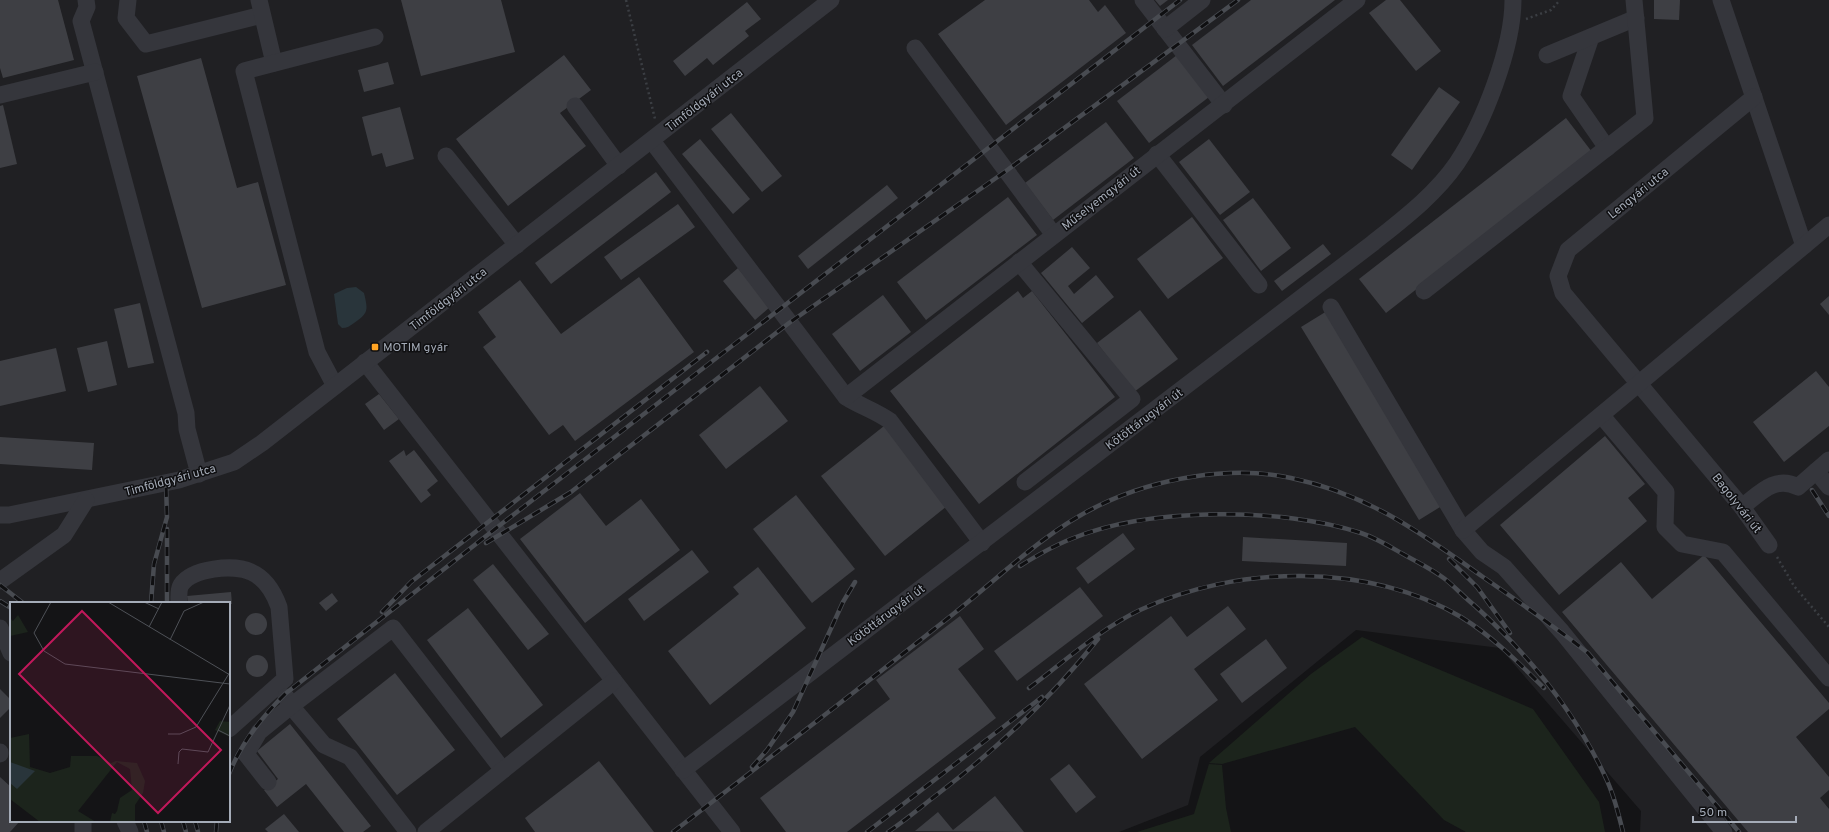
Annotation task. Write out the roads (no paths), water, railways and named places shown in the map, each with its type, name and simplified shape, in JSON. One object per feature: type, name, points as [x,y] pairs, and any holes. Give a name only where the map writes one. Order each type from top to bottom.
[{"type":"street","points":[[86,0],[87,7],[81,21],[186,413],[187,429],[199,474]]},
{"type":"street","points":[[128,0],[126,18],[146,44],[261,8],[274,63]]},
{"type":"street","name":"Timföldgyári utca","points":[[0,514],[9,516],[179,480],[234,462],[262,443],[656,138],[831,0]]},
{"type":"street","points":[[1143,0],[1224,105]]},
{"type":"street","points":[[1164,29],[1202,0]]},
{"type":"street","name":"Műselyemgyári út","points":[[846,396],[1358,0]]},
{"type":"street","name":"Kötöttárugyári út","points":[[684,770],[982,543],[1410,213],[1456,163],[1488,102],[1504,58],[1510,29],[1513,0]]},
{"type":"street","points":[[1424,291],[1645,118],[1634,0]]},
{"type":"street","points":[[1721,0],[1804,246]]},
{"type":"street","points":[[1546,55],[1636,18]]},
{"type":"street","points":[[335,386],[317,352],[244,71],[375,37]]},
{"type":"street","points":[[1591,37],[1571,96],[1607,148]]},
{"type":"street","points":[[915,48],[1054,235]]},
{"type":"street","points":[[0,95],[95,72]]},
{"type":"street","name":"Lengyári utca","points":[[1639,382],[1564,293],[1558,276],[1568,250],[1754,98]]},
{"type":"street","points":[[574,106],[619,166]]},
{"type":"street","points":[[656,138],[846,396],[855,403],[879,413],[890,420],[982,543]]},
{"type":"street","points":[[1158,154],[1259,285]]},
{"type":"street","points":[[446,156],[517,245]]},
{"type":"street","points":[[1463,530],[1602,416],[1639,382],[1829,225]]},
{"type":"street","points":[[1019,262],[1132,399],[1025,482]]},
{"type":"street","points":[[1331,307],[1463,530],[1482,552],[1504,567],[1562,632],[1724,832]]},
{"type":"street","points":[[365,362],[732,832]]},
{"type":"street","name":"Bagolyvári út","points":[[1639,382],[1742,506],[1769,545]]},
{"type":"street","points":[[1602,416],[1666,492],[1665,527],[1682,544],[1724,552],[1829,678]]},
{"type":"street","points":[[1742,506],[1775,482],[1791,483],[1798,487],[1823,466],[1829,487]]},
{"type":"street","points":[[0,581],[64,535],[86,500]]},
{"type":"street","points":[[179,602],[178,594],[181,585],[193,575],[225,568],[242,569],[259,576],[276,597],[279,607],[285,694],[291,706],[324,745],[350,757],[408,832]]},
{"type":"street","points":[[0,615],[10,628]]},
{"type":"street","points":[[0,628],[10,651]]},
{"type":"street","points":[[268,782],[246,754],[259,732],[393,628],[503,770]]},
{"type":"street","points":[[230,728],[285,679]]},
{"type":"street","points":[[426,832],[614,681]]},
{"type":"street","points":[[125,822],[130,832]]},
{"type":"railway","points":[[230,772],[239,752],[252,731],[285,694],[495,529],[1180,0]]},
{"type":"railway","points":[[486,543],[571,492],[789,323],[1006,171],[1238,0]]},
{"type":"railway","points":[[382,612],[411,582],[707,352]]},
{"type":"railway","points":[[673,832],[883,670],[1023,556],[1060,528],[1100,505],[1145,488],[1194,476],[1244,473],[1268,474],[1319,485],[1345,494],[1369,505],[1393,517],[1438,545],[1549,624],[1588,653],[1739,832]]},
{"type":"railway","points":[[151,602],[154,564],[167,517],[166,483]]},
{"type":"railway","points":[[1812,490],[1829,516]]},
{"type":"railway","points":[[1020,566],[1058,545],[1102,528],[1176,516],[1215,514],[1293,518],[1329,524],[1372,537],[1445,579],[1494,623],[1530,662],[1563,705],[1592,750],[1610,788],[1623,832]]},
{"type":"railway","points":[[167,529],[167,602]]},
{"type":"railway","points":[[1449,559],[1477,587],[1510,633]]},
{"type":"railway","points":[[1029,688],[1111,626],[1140,610],[1178,595],[1218,584],[1259,578],[1302,576],[1344,579],[1385,586],[1424,599],[1461,617],[1483,632],[1544,688]]},
{"type":"railway","points":[[752,767],[767,750],[793,712],[843,602],[855,582]]},
{"type":"railway","points":[[0,585],[22,602]]},
{"type":"railway","points":[[0,601],[10,607]]},
{"type":"railway","points":[[888,832],[961,776],[1003,740],[1062,682],[1098,639]]},
{"type":"railway","points":[[867,832],[1042,697]]},
{"type":"railway","points":[[144,822],[147,832]]},
{"type":"railway","points":[[161,822],[164,832]]},
{"type":"railway","points":[[183,822],[186,832]]},
{"type":"railway","points":[[195,822],[198,832]]},
{"type":"railway","points":[[216,832],[217,822]]},
{"type":"place","name":"MOTIM gyár","points":[[375,347]]}]
